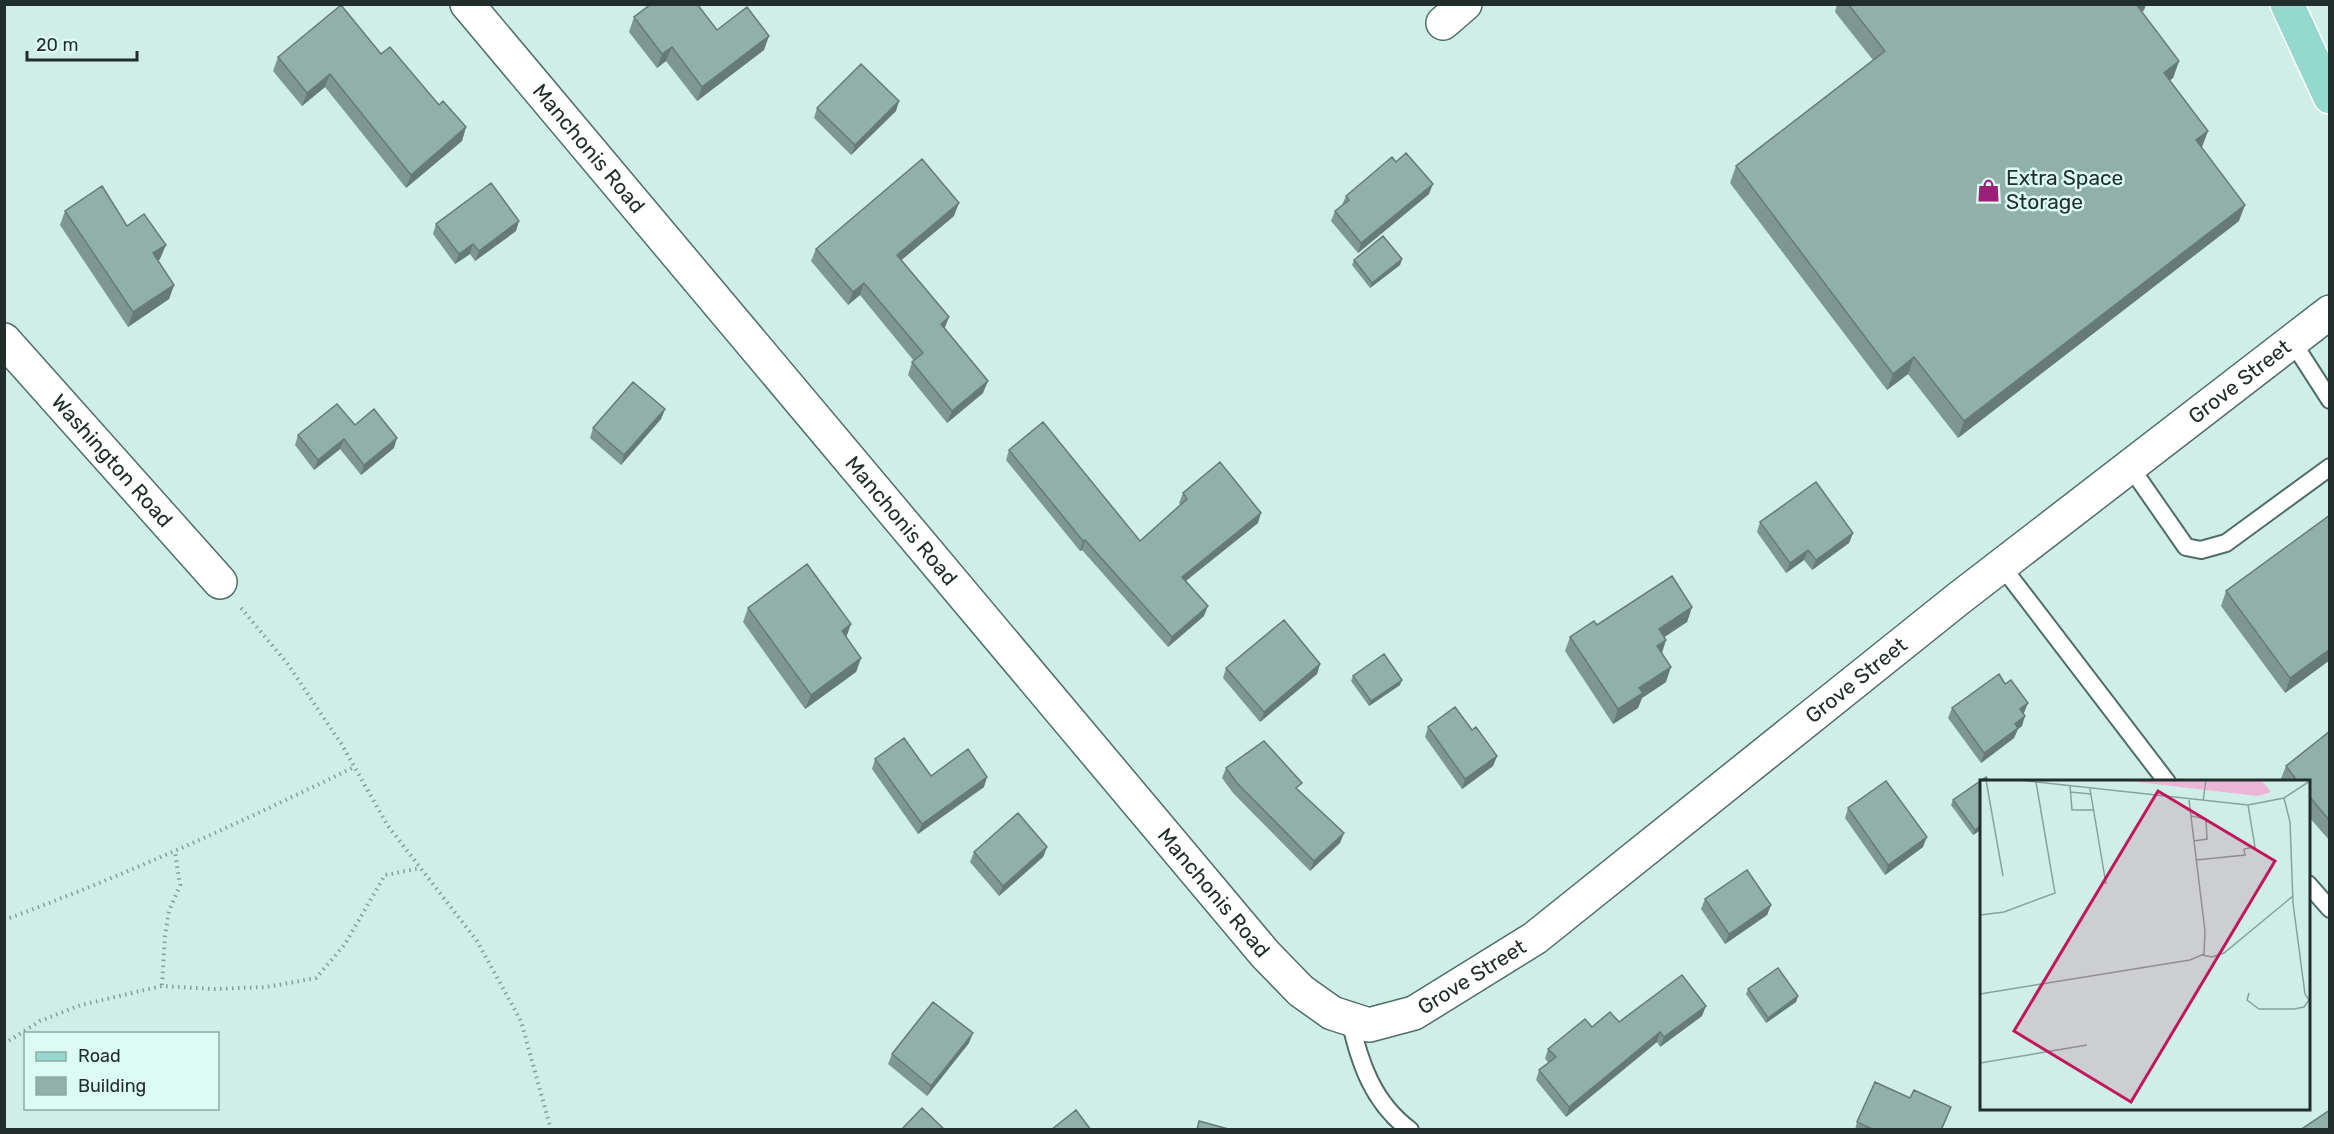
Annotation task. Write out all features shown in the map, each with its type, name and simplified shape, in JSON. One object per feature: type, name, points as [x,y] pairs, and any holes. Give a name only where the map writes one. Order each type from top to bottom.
[{"type":"main road","points":[[2287,4],[2330,97]]},
{"type":"street","name":"Manchonis Road","points":[[467,4],[1265,954],[1301,991],[1332,1013],[1360,1022]]},
{"type":"street","name":"Grove Street","points":[[1360,1022],[1414,1013],[1536,938],[2001,565],[2330,312]]},
{"type":"street","name":"Washington Road","points":[[4,340],[220,582]]},
{"type":"lane","points":[[2292,341],[2330,400]]},
{"type":"lane","points":[[2129,465],[2186,548],[2201,550],[2226,543],[2330,467]]},
{"type":"lane","points":[[2001,565],[2166,780]]},
{"type":"lane","points":[[2310,886],[2330,909]]},
{"type":"lane","points":[[1360,1022],[1359,1059],[1378,1097],[1410,1130]]},
{"type":"path","points":[[220,582],[287,663],[354,766],[388,826],[477,941],[522,1021],[551,1130]]},
{"type":"path","points":[[4,920],[83,891],[175,852],[354,766]]},
{"type":"path","points":[[162,986],[169,911],[180,885],[175,852]]},
{"type":"path","points":[[4,1044],[40,1020],[81,1005],[162,986],[214,989],[267,987],[316,978],[345,944],[385,875],[421,868]]},
{"type":"building","points":[[651,4],[697,4],[717,30],[747,7],[769,36],[702,87],[672,47],[662,54],[634,17]]},
{"type":"building","points":[[1848,4],[2136,4],[2179,61],[2164,73],[2208,131],[2196,140],[2245,205],[1964,421],[1914,357],[1893,374],[1736,166],[1885,51]]},
{"type":"building","points":[[341,5],[381,54],[390,47],[439,105],[443,101],[466,127],[411,175],[330,74],[307,93],[278,57]]},
{"type":"building","points":[[861,64],[899,101],[855,145],[817,108]]},
{"type":"building","points":[[1406,153],[1433,184],[1361,243],[1335,211],[1349,200],[1346,196],[1392,157],[1396,162]]},
{"type":"building","points":[[922,159],[959,203],[897,255],[949,317],[941,324],[988,381],[952,411],[912,362],[923,353],[864,283],[853,292],[816,249]]},
{"type":"building","points":[[491,183],[519,221],[479,251],[473,244],[459,254],[436,224]]},
{"type":"building","points":[[102,186],[127,226],[144,214],[166,245],[153,253],[174,285],[133,312],[65,211]]},
{"type":"building","points":[[1383,236],[1402,259],[1372,283],[1354,260]]},
{"type":"building","points":[[633,382],[665,409],[624,455],[593,428]]},
{"type":"building","points":[[337,404],[355,425],[374,409],[397,438],[364,465],[344,439],[318,460],[298,435]]},
{"type":"building","points":[[1043,422],[1140,541],[1187,499],[1183,493],[1220,462],[1261,513],[1182,577],[1208,606],[1172,637],[1085,540],[1083,541],[1009,450]]},
{"type":"building","points":[[1816,482],[1853,533],[1816,560],[1808,550],[1790,563],[1760,522]]},
{"type":"building","points":[[2330,515],[2330,649],[2290,678],[2226,591]]},
{"type":"building","points":[[807,564],[851,624],[842,631],[861,658],[811,695],[748,608]]},
{"type":"building","points":[[1672,576],[1692,607],[1659,629],[1666,640],[1657,646],[1671,667],[1639,688],[1643,693],[1618,709],[1570,637],[1594,621],[1597,625]]},
{"type":"building","points":[[1284,620],[1320,664],[1264,712],[1226,668]]},
{"type":"building","points":[[1384,654],[1402,680],[1371,701],[1353,676]]},
{"type":"building","points":[[1999,674],[2005,684],[2011,680],[2028,703],[2020,709],[2025,716],[2015,724],[2018,728],[1984,753],[1952,708]]},
{"type":"building","points":[[1455,707],[1472,730],[1476,727],[1497,756],[1465,779],[1428,727]]},
{"type":"building","points":[[2330,731],[2330,821],[2310,797],[2310,780],[2296,780],[2286,766]]},
{"type":"building","points":[[904,738],[931,776],[968,749],[987,777],[922,824],[875,759]]},
{"type":"building","points":[[1264,741],[1302,783],[1296,788],[1344,833],[1314,861],[1237,783],[1226,768]]},
{"type":"building","points":[[1886,781],[1927,837],[1888,865],[1848,808]]},
{"type":"building","points":[[1980,781],[1980,826],[1975,830],[1953,800]]},
{"type":"building","points":[[1018,813],[1047,847],[1003,886],[974,852]]},
{"type":"building","points":[[1747,870],[1771,905],[1729,934],[1705,899]]},
{"type":"building","points":[[1778,968],[1798,996],[1768,1018],[1748,989]]},
{"type":"building","points":[[1682,975],[1706,1006],[1664,1037],[1660,1032],[1569,1107],[1539,1070],[1556,1057],[1548,1049],[1585,1019],[1592,1027],[1610,1012],[1619,1022]]},
{"type":"building","points":[[933,1002],[973,1033],[931,1086],[892,1054]]},
{"type":"building","points":[[1875,1082],[1910,1098],[1914,1090],[1951,1107],[1941,1130],[1874,1130],[1857,1122]]},
{"type":"building","points":[[922,1108],[945,1130],[901,1130]]},
{"type":"building","points":[[1076,1110],[1091,1130],[1051,1130]]},
{"type":"building","points":[[2330,1110],[2330,1130],[2300,1130]]},
{"type":"building","points":[[1199,1121],[1232,1130],[1197,1130]]},
{"type":"place","name":"Extra Space Storage","points":[[1988,190]]}]
